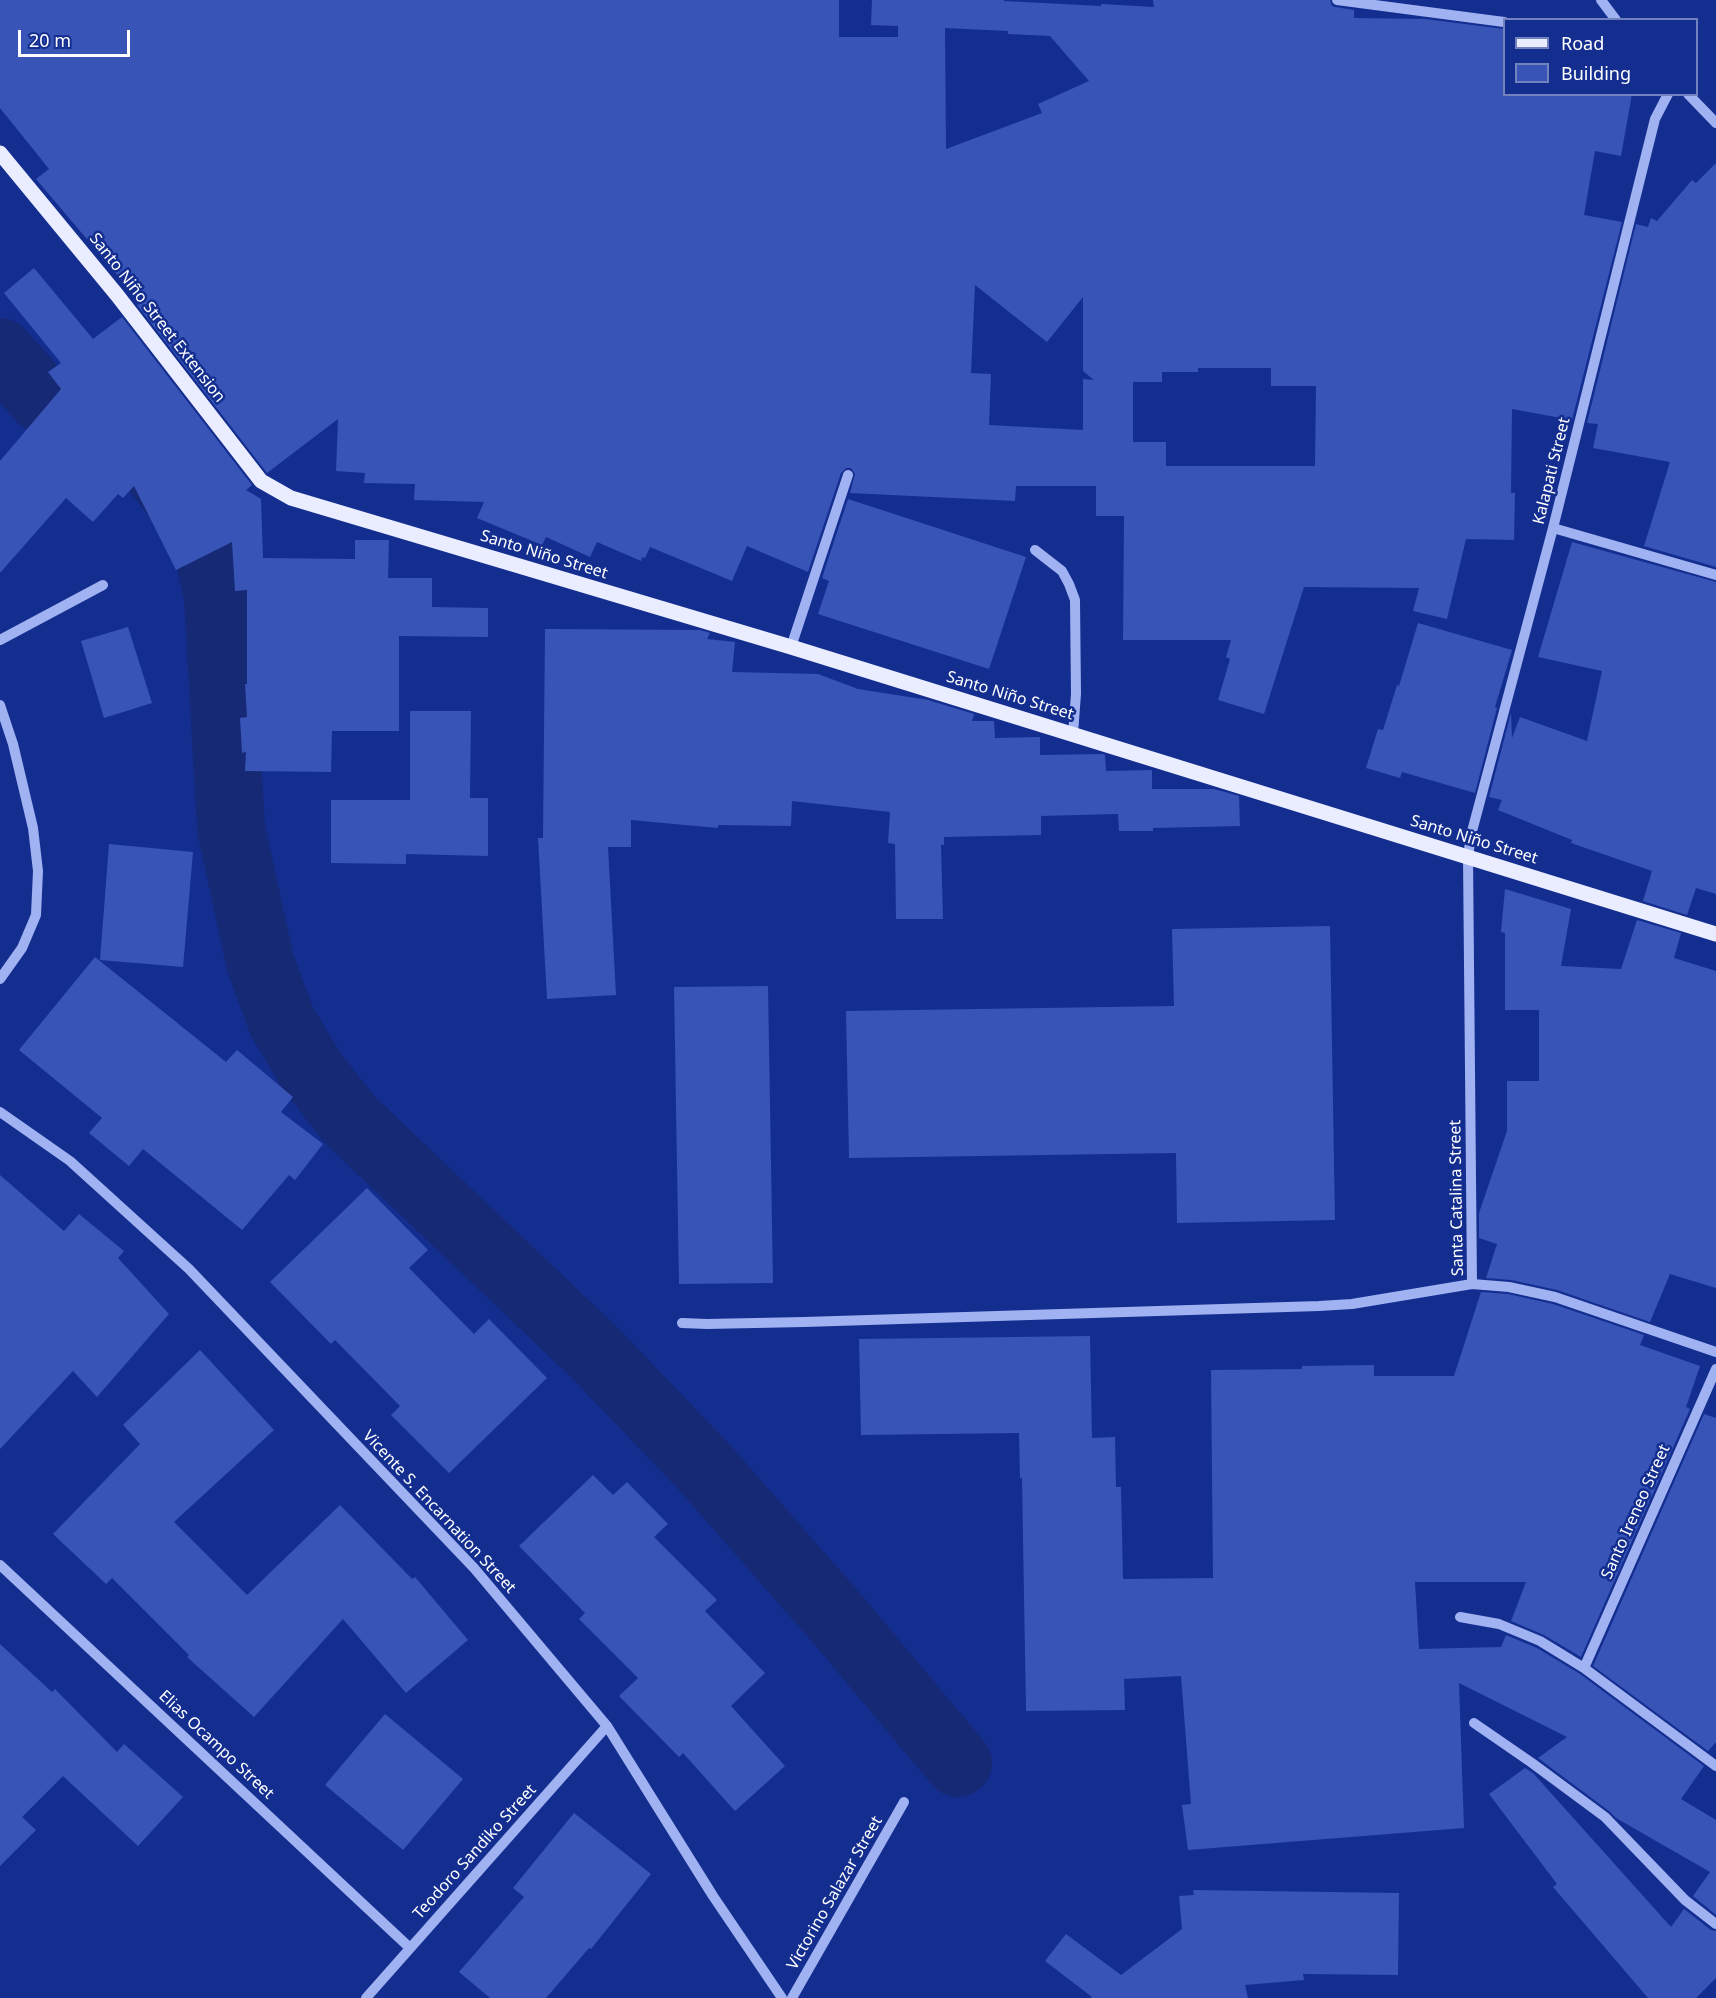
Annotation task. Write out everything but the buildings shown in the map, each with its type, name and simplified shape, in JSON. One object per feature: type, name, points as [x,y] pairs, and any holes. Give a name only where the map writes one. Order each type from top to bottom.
[{"type":"main road","name":"Santo Niño Street Extension","points":[[0,153],[117,295],[261,481],[291,498]]},
{"type":"main road","name":"Santo Niño Street","points":[[291,498],[791,647],[1716,934]]},
{"type":"street","points":[[1337,0],[1503,22]]},
{"type":"street","points":[[1601,0],[1614,18]]},
{"type":"street","name":"Kalapati Street","points":[[1468,856],[1477,806],[1553,528],[1655,119],[1667,96]]},
{"type":"street","points":[[1690,96],[1716,123]]},
{"type":"street","points":[[791,647],[848,475]]},
{"type":"street","points":[[1553,528],[1716,575]]},
{"type":"street","points":[[1035,550],[1062,571],[1070,584],[1075,600],[1076,694],[1073,734]]},
{"type":"street","points":[[0,640],[103,585]]},
{"type":"street","points":[[0,705],[13,744],[33,828],[38,871],[36,915],[22,948],[0,980]]},
{"type":"street","name":"Santa Catalina Street","points":[[1468,856],[1472,1284],[1509,1287],[1555,1297],[1716,1352]]},
{"type":"street","name":"Vicente S. Encarnation Street","points":[[0,1112],[70,1161],[189,1269],[474,1568],[607,1726],[713,1896],[782,1998]]},
{"type":"street","points":[[682,1323],[828,1321],[1319,1306],[1352,1304],[1472,1284]]},
{"type":"street","name":"Santo Ireneo Street","points":[[1584,1668],[1716,1369]]},
{"type":"street","name":"Elias Ocampo Street","points":[[0,1565],[410,1948]]},
{"type":"street","points":[[1460,1617],[1499,1624],[1540,1641],[1584,1668],[1716,1766]]},
{"type":"street","points":[[1474,1723],[1605,1817],[1685,1900],[1716,1924]]},
{"type":"street","name":"Teodoro Sandiko Street","points":[[366,1998],[607,1726]]},
{"type":"street","name":"Victorino Salazar Street","points":[[792,1998],[904,1802]]},
{"type":"waterway","points":[[0,352],[41,398],[71,419],[96,431],[123,439],[144,454],[182,504],[207,547],[218,597],[231,828],[260,962],[282,1022],[313,1073],[350,1120],[595,1353],[705,1468],[834,1615],[958,1763]]}]
